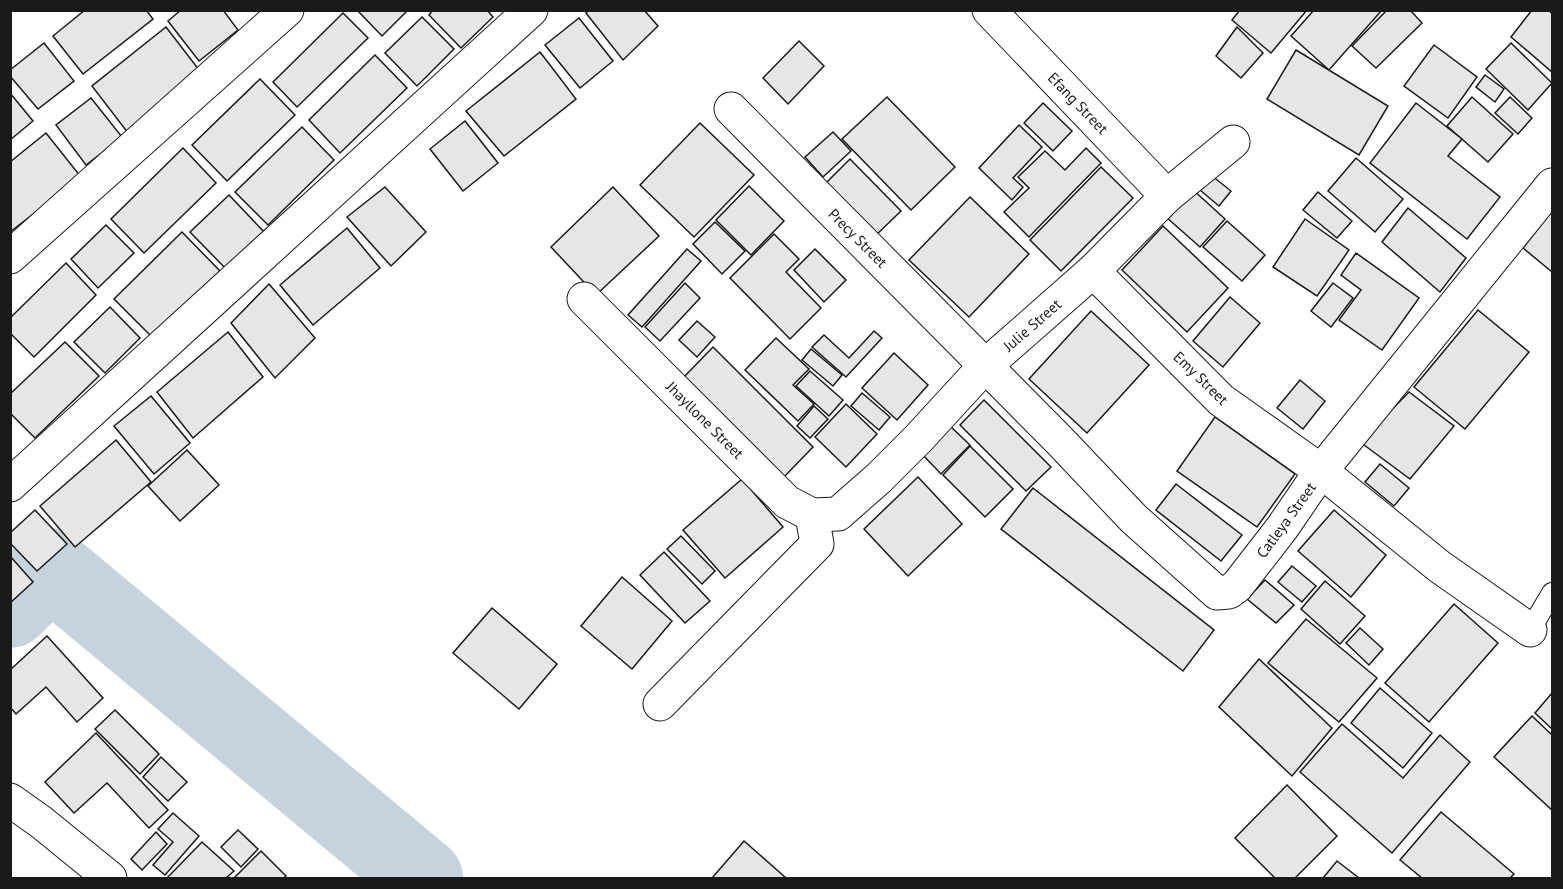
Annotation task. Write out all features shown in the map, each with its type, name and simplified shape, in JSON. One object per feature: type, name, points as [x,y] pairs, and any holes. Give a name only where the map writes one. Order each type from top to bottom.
[{"type":"street","points":[[10,257],[287,10]]},
{"type":"street","points":[[10,485],[531,10]]},
{"type":"street","name":"Efang Street","points":[[989,10],[1167,196]]},
{"type":"street","name":"Precy Street","points":[[731,109],[985,366]]},
{"type":"street","name":"Julie Street","points":[[825,514],[879,478],[985,366],[1093,271],[1167,196],[1233,142]]},
{"type":"street","name":"Catleya Street","points":[[985,366],[1134,519],[1217,593],[1229,592],[1237,586],[1282,528],[1321,471],[1552,185]]},
{"type":"street","name":"Emy Street","points":[[1093,271],[1221,400],[1321,471],[1440,567],[1530,630]]},
{"type":"street","name":"Jhayllone Street","points":[[584,299],[787,502],[825,514]]},
{"type":"street","points":[[660,704],[817,544],[825,514]]},
{"type":"street","points":[[10,800],[41,822],[110,879]]},
{"type":"lane","points":[[1530,630],[1552,593]]},
{"type":"building","points":[[85,10],[146,10],[153,19],[83,74],[53,36]]},
{"type":"building","points":[[181,10],[223,10],[238,30],[199,61],[168,21]]},
{"type":"building","points":[[357,10],[408,10],[382,36]]},
{"type":"building","points":[[433,10],[487,10],[493,17],[461,48],[429,15]]},
{"type":"building","points":[[589,10],[644,10],[658,26],[623,60],[586,13]]},
{"type":"building","points":[[1240,10],[1307,10],[1271,53],[1232,20]]},
{"type":"building","points":[[1314,10],[1382,10],[1329,70],[1291,36]]},
{"type":"building","points":[[1387,10],[1410,10],[1422,23],[1376,68],[1352,46]]},
{"type":"building","points":[[1532,10],[1549,10],[1552,14],[1552,72],[1511,37]]},
{"type":"building","points":[[343,13],[368,38],[297,107],[273,82]]},
{"type":"building","points":[[422,17],[454,49],[417,86],[385,53]]},
{"type":"building","points":[[579,18],[613,61],[580,88],[545,45]]},
{"type":"building","points":[[166,27],[203,75],[128,133],[92,86]]},
{"type":"building","points":[[1237,27],[1263,53],[1241,78],[1216,56]]},
{"type":"building","points":[[799,41],[824,66],[788,104],[763,78]]},
{"type":"building","points":[[44,43],[74,81],[38,109],[10,76],[10,70]]},
{"type":"building","points":[[1511,43],[1552,83],[1528,110],[1486,69]]},
{"type":"building","points":[[1434,45],[1477,77],[1448,118],[1404,86]]},
{"type":"building","points":[[1296,50],[1388,106],[1359,155],[1267,99]]},
{"type":"building","points":[[540,52],[576,99],[504,156],[466,111]]},
{"type":"building","points":[[375,55],[407,88],[340,153],[309,120]]},
{"type":"building","points":[[1485,75],[1504,89],[1495,102],[1476,87]]},
{"type":"building","points":[[260,79],[295,115],[227,181],[192,145]]},
{"type":"building","points":[[10,93],[33,121],[10,140]]},
{"type":"building","points":[[887,97],[955,167],[911,210],[842,139]]},
{"type":"building","points":[[1472,97],[1513,134],[1488,162],[1447,126]]},
{"type":"building","points":[[1510,97],[1532,118],[1518,134],[1495,113]]},
{"type":"building","points":[[91,98],[122,137],[86,165],[56,125]]},
{"type":"building","points":[[1043,103],[1072,131],[1053,151],[1024,123]]},
{"type":"building","points":[[1416,103],[1462,139],[1448,156],[1500,197],[1467,239],[1370,163]]},
{"type":"building","points":[[465,121],[498,163],[463,191],[430,149]]},
{"type":"building","points":[[700,123],[754,175],[694,237],[640,185]]},
{"type":"building","points":[[1019,125],[1042,147],[1013,178],[1023,187],[1012,200],[979,168]]},
{"type":"building","points":[[302,127],[334,160],[268,225],[235,192]]},
{"type":"building","points":[[833,132],[851,151],[823,177],[805,157]]},
{"type":"building","points":[[46,133],[81,177],[10,232],[10,162]]},
{"type":"building","points":[[183,148],[216,183],[144,253],[111,219]]},
{"type":"building","points":[[1086,148],[1101,163],[1029,237],[1004,212],[1029,188],[1018,177],[1045,151],[1065,170]]},
{"type":"building","points":[[1356,158],[1403,199],[1375,232],[1328,191]]},
{"type":"building","points":[[850,159],[901,211],[873,238],[822,187]]},
{"type":"building","points":[[1101,167],[1133,198],[1061,271],[1030,240]]},
{"type":"building","points":[[1206,171],[1231,191],[1219,206],[1194,185]]},
{"type":"building","points":[[749,186],[784,221],[751,255],[716,220]]},
{"type":"building","points":[[385,187],[426,232],[391,266],[347,217]]},
{"type":"building","points":[[613,187],[659,236],[596,295],[551,247]]},
{"type":"building","points":[[1191,188],[1225,219],[1200,247],[1166,217]]},
{"type":"building","points":[[1318,192],[1352,221],[1337,238],[1303,210]]},
{"type":"building","points":[[229,195],[266,234],[228,271],[190,232]]},
{"type":"building","points":[[970,197],[1029,254],[969,317],[909,260]]},
{"type":"building","points":[[1408,208],[1466,258],[1440,292],[1382,242]]},
{"type":"building","points":[[1552,211],[1552,272],[1523,248]]},
{"type":"building","points":[[1305,219],[1349,250],[1317,296],[1273,267]]},
{"type":"building","points":[[1227,221],[1265,255],[1242,281],[1203,247]]},
{"type":"building","points":[[715,222],[745,251],[722,274],[693,244]]},
{"type":"building","points":[[106,225],[134,253],[98,288],[71,259]]},
{"type":"building","points":[[1163,226],[1228,288],[1187,332],[1122,270]]},
{"type":"building","points":[[347,228],[380,268],[313,325],[280,285]]},
{"type":"building","points":[[182,232],[220,271],[152,337],[114,299]]},
{"type":"building","points":[[774,234],[799,259],[786,272],[821,308],[790,339],[730,278]]},
{"type":"building","points":[[687,249],[701,261],[642,327],[628,315]]},
{"type":"building","points":[[815,249],[846,280],[824,302],[794,270]]},
{"type":"building","points":[[1356,253],[1419,298],[1382,350],[1339,320],[1361,290],[1341,275]]},
{"type":"building","points":[[66,263],[96,295],[34,357],[10,333],[10,318]]},
{"type":"building","points":[[685,283],[700,298],[660,341],[645,327]]},
{"type":"building","points":[[1333,283],[1353,298],[1331,327],[1311,311]]},
{"type":"building","points":[[269,284],[315,338],[275,378],[231,323]]},
{"type":"building","points":[[1230,297],[1260,323],[1223,367],[1193,341]]},
{"type":"building","points":[[110,307],[140,338],[105,373],[74,342]]},
{"type":"building","points":[[1478,310],[1529,352],[1465,429],[1414,387]]},
{"type":"building","points":[[1091,311],[1149,365],[1087,433],[1029,379]]},
{"type":"building","points":[[697,321],[715,337],[697,357],[679,340]]},
{"type":"building","points":[[874,331],[882,338],[846,377],[812,347],[824,335],[849,358]]},
{"type":"building","points":[[228,332],[263,377],[193,438],[157,392]]},
{"type":"building","points":[[776,338],[809,369],[793,385],[814,404],[798,421],[745,370]]},
{"type":"building","points":[[65,342],[99,376],[35,438],[10,413],[10,394]]},
{"type":"building","points":[[713,347],[813,447],[784,477],[684,377]]},
{"type":"building","points":[[811,349],[842,375],[833,386],[802,360]]},
{"type":"building","points":[[894,353],[928,385],[897,420],[862,388]]},
{"type":"building","points":[[810,371],[843,400],[829,416],[796,386]]},
{"type":"building","points":[[1300,380],[1325,401],[1303,429],[1277,408]]},
{"type":"building","points":[[1409,392],[1454,426],[1410,479],[1360,442]]},
{"type":"building","points":[[862,393],[890,417],[879,430],[851,406]]},
{"type":"building","points":[[151,396],[190,443],[154,474],[114,426]]},
{"type":"building","points":[[984,400],[1051,467],[1026,491],[960,425]]},
{"type":"building","points":[[846,404],[877,434],[846,467],[815,437]]},
{"type":"building","points":[[814,406],[828,419],[810,438],[797,426]]},
{"type":"building","points":[[1215,417],[1295,474],[1257,527],[1177,471]]},
{"type":"building","points":[[950,426],[970,445],[941,474],[922,454]]},
{"type":"building","points":[[116,440],[151,482],[75,547],[40,506]]},
{"type":"building","points":[[970,446],[1013,489],[985,517],[943,475]]},
{"type":"building","points":[[187,450],[219,485],[180,521],[148,486]]},
{"type":"building","points":[[1380,464],[1409,488],[1394,506],[1365,482]]},
{"type":"building","points":[[918,477],[962,524],[908,576],[864,529]]},
{"type":"building","points":[[742,479],[783,527],[725,578],[683,530]]},
{"type":"building","points":[[1176,484],[1242,535],[1221,561],[1156,510]]},
{"type":"building","points":[[1033,488],[1214,630],[1183,671],[1001,529]]},
{"type":"building","points":[[35,510],[67,544],[37,571],[10,543],[10,533]]},
{"type":"building","points":[[1334,510],[1386,555],[1351,597],[1298,551]]},
{"type":"building","points":[[681,536],[715,571],[702,584],[667,549]]},
{"type":"building","points":[[664,552],[710,601],[685,623],[640,575]]},
{"type":"building","points":[[10,556],[33,582],[10,603]]},
{"type":"building","points":[[1292,566],[1316,586],[1302,602],[1278,582]]},
{"type":"building","points":[[622,577],[672,621],[632,669],[581,626]]},
{"type":"building","points":[[1265,580],[1294,605],[1276,623],[1247,599]]},
{"type":"building","points":[[1325,581],[1365,616],[1340,644],[1301,609]]},
{"type":"building","points":[[1454,604],[1498,643],[1429,722],[1385,683]]},
{"type":"building","points":[[492,608],[557,664],[519,709],[453,653]]},
{"type":"building","points":[[1306,619],[1377,678],[1339,722],[1268,663]]},
{"type":"building","points":[[1360,628],[1383,649],[1369,665],[1346,643]]},
{"type":"building","points":[[47,636],[103,698],[77,722],[46,687],[16,714],[10,707],[10,670]]},
{"type":"building","points":[[1259,659],[1332,728],[1292,776],[1219,707]]},
{"type":"building","points":[[1380,688],[1432,733],[1403,768],[1351,723]]},
{"type":"building","points":[[1552,693],[1552,729],[1535,713]]},
{"type":"building","points":[[115,710],[159,754],[140,774],[95,729]]},
{"type":"building","points":[[1532,716],[1552,735],[1552,810],[1494,757]]},
{"type":"building","points":[[1342,724],[1403,778],[1440,735],[1470,762],[1392,853],[1300,772]]},
{"type":"building","points":[[96,733],[168,810],[149,828],[107,783],[74,813],[45,782]]},
{"type":"building","points":[[161,757],[187,782],[168,801],[143,777]]},
{"type":"building","points":[[1287,785],[1337,836],[1295,878],[1275,878],[1235,838]]},
{"type":"building","points":[[1441,812],[1514,874],[1510,878],[1422,878],[1400,860]]},
{"type":"building","points":[[173,813],[199,836],[165,875],[153,865],[173,842],[158,829]]},
{"type":"building","points":[[238,830],[258,849],[241,867],[221,847]]},
{"type":"building","points":[[156,832],[167,844],[142,870],[131,859]]},
{"type":"building","points":[[744,841],[786,878],[712,878]]},
{"type":"building","points":[[202,842],[234,871],[226,878],[167,878]]},
{"type":"building","points":[[261,851],[286,876],[284,878],[234,878]]},
{"type":"building","points":[[1337,861],[1359,878],[1323,878]]},
{"type":"waterway","points":[[10,608],[50,568],[423,878]]}]
